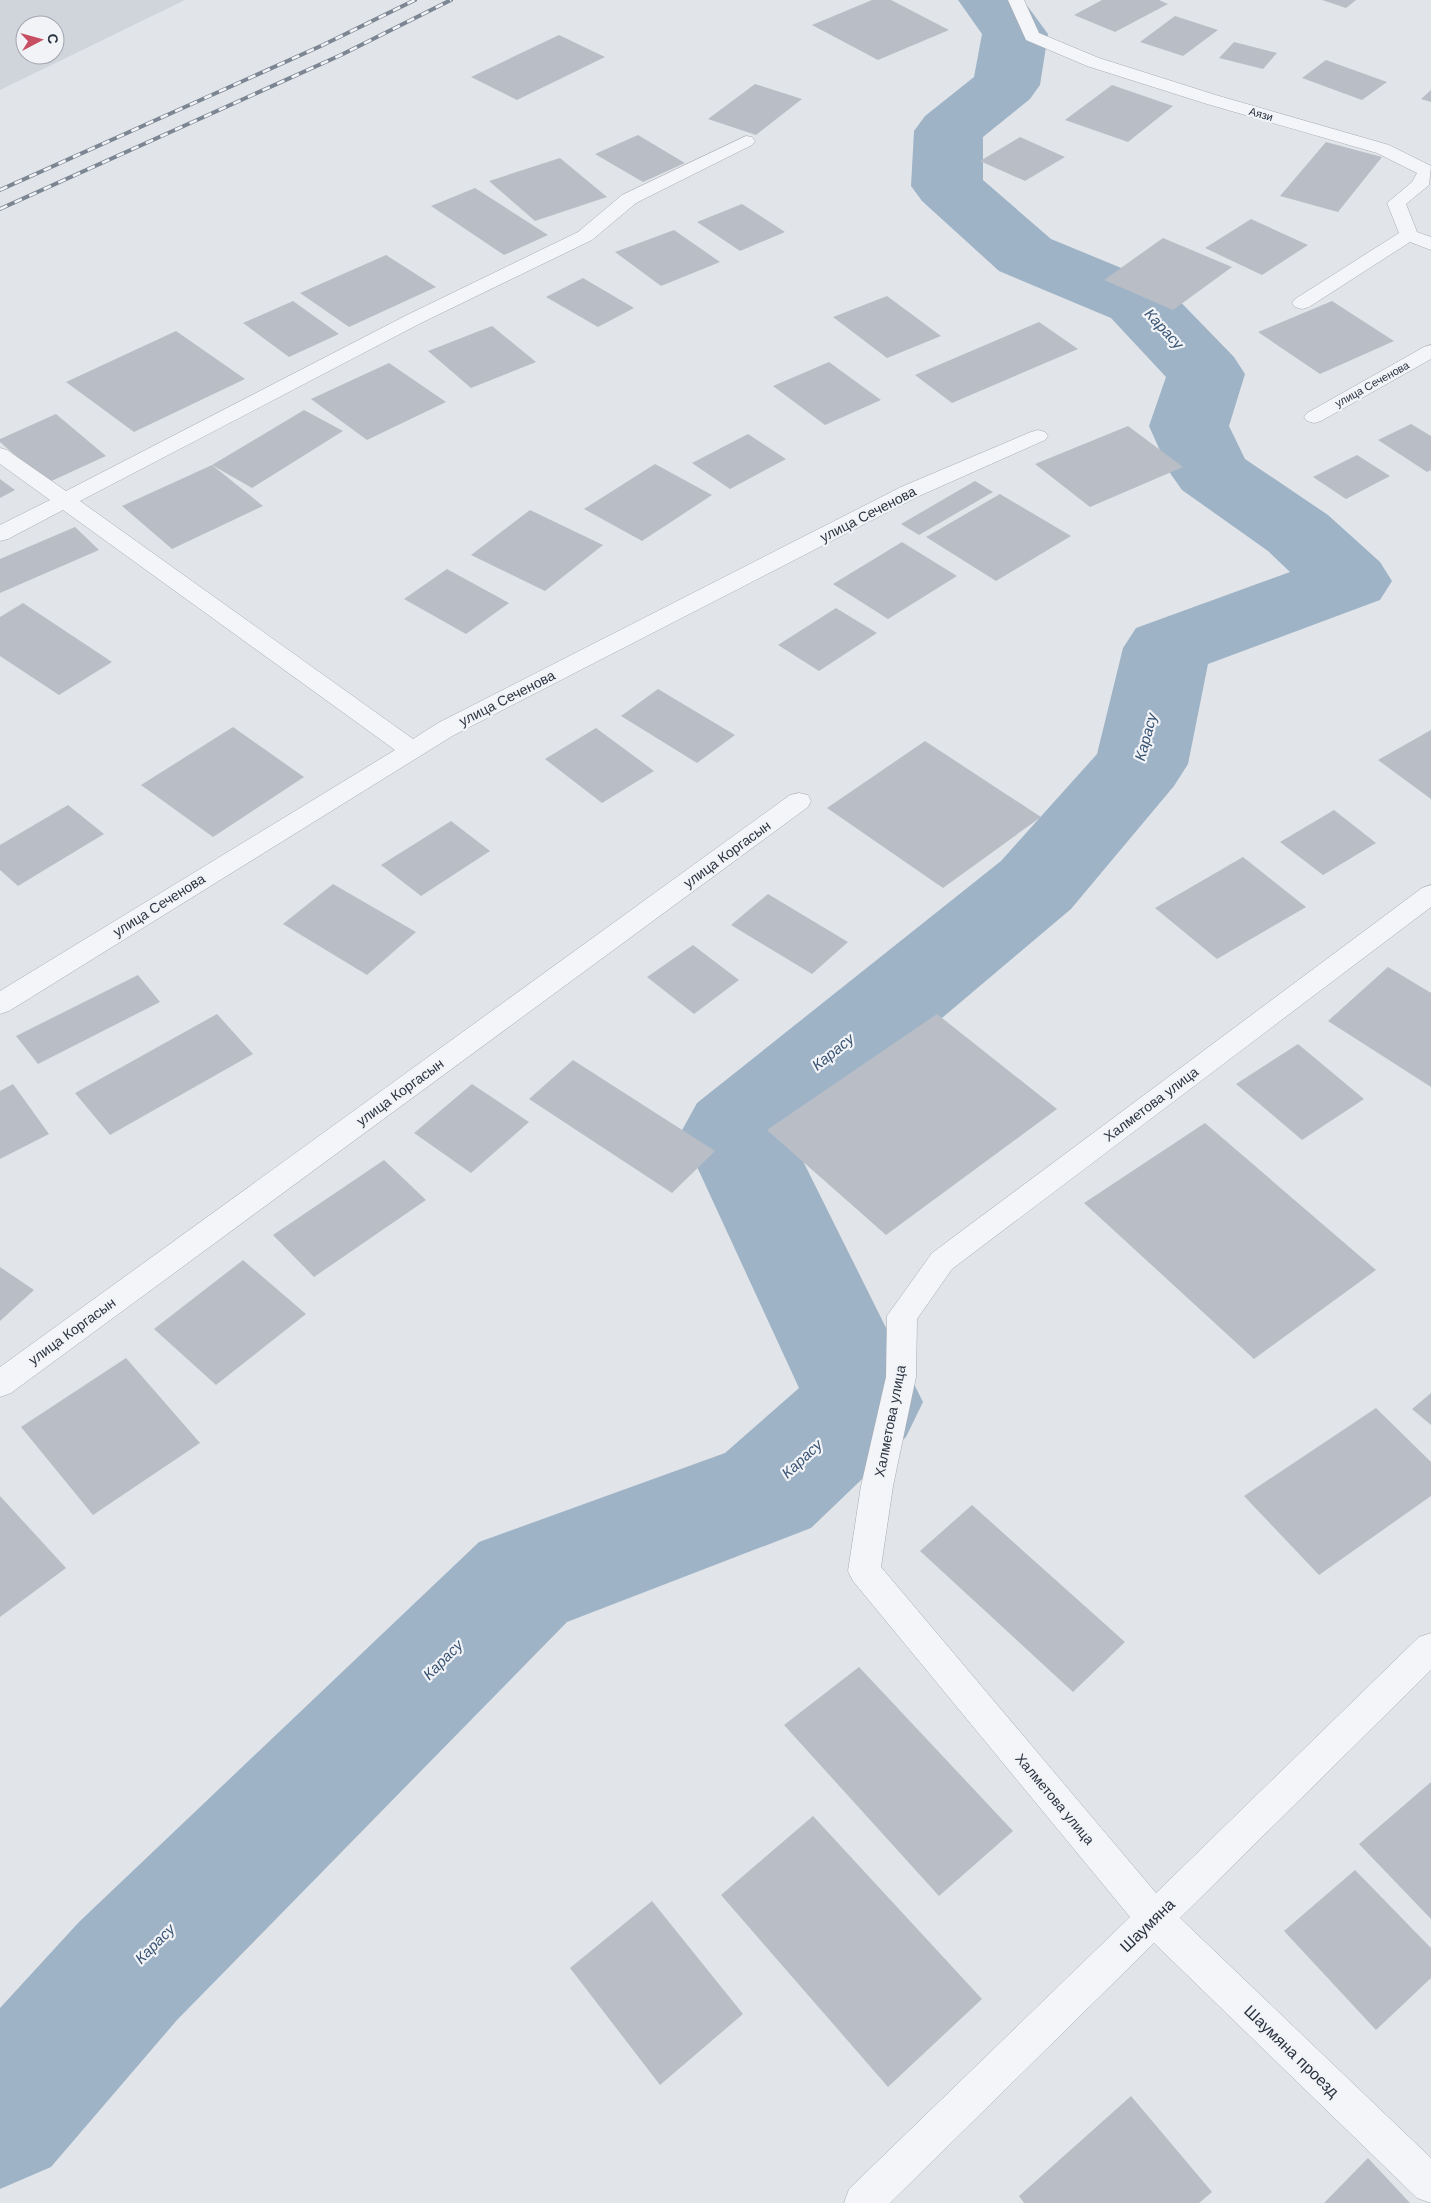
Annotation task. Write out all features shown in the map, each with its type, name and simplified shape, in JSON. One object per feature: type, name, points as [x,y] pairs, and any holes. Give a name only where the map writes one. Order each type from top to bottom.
[{"type":"street","name":"Аязи","points":[[1016,0],[1032,36],[1093,62],[1212,100],[1383,149],[1427,171],[1420,185],[1396,203],[1408,235]]},
{"type":"street","points":[[0,534],[414,319],[585,236],[629,199],[746,141]]},
{"type":"street","points":[[1302,303],[1408,235],[1431,244]]},
{"type":"street","name":"улица Сеченова","points":[[1314,417],[1431,351]]},
{"type":"street","name":"улица Сеченова","points":[[0,1004],[446,729],[909,492],[1038,436]]},
{"type":"street","points":[[0,454],[412,750]]},
{"type":"street","name":"улица Коргасын","points":[[0,1384],[799,801]]},
{"type":"street","name":"Халметова улица","points":[[1154,1918],[864,1571],[877,1486],[901,1377],[902,1316],[942,1261],[1431,894]]},
{"type":"street","name":"Шаумяна","points":[[863,2203],[1431,1648]]},
{"type":"street","name":"Шаумяна проезд","points":[[1154,1918],[1431,2184]]},
{"type":"shaded area","points":[[0,0],[185,0],[65,58],[65,15],[15,15],[15,65],[51,65],[0,90]]},
{"type":"building","points":[[872,0],[891,0],[949,30],[878,60],[812,25]]},
{"type":"building","points":[[1102,0],[1159,0],[1168,4],[1115,32],[1074,15]]},
{"type":"building","points":[[1322,0],[1356,0],[1346,8]]},
{"type":"building","points":[[1175,16],[1218,30],[1183,56],[1140,42]]},
{"type":"building","points":[[559,35],[605,57],[517,100],[471,77]]},
{"type":"building","points":[[1234,42],[1277,53],[1263,69],[1219,58]]},
{"type":"building","points":[[1326,60],[1387,82],[1362,100],[1302,78]]},
{"type":"building","points":[[755,84],[802,99],[756,135],[708,119]]},
{"type":"building","points":[[1112,85],[1173,106],[1128,142],[1065,120]]},
{"type":"building","points":[[1431,90],[1431,102],[1421,99]]},
{"type":"building","points":[[638,135],[685,163],[643,182],[595,154]]},
{"type":"building","points":[[1020,137],[1065,157],[1025,181],[980,161]]},
{"type":"building","points":[[1326,142],[1382,157],[1338,212],[1280,196]]},
{"type":"building","points":[[560,158],[607,197],[535,221],[489,181]]},
{"type":"building","points":[[475,188],[548,235],[504,255],[431,206]]},
{"type":"building","points":[[742,204],[785,232],[740,251],[697,222]]},
{"type":"building","points":[[1251,219],[1308,245],[1262,275],[1205,248]]},
{"type":"building","points":[[674,230],[720,262],[661,286],[615,252]]},
{"type":"building","points":[[1163,238],[1232,267],[1173,310],[1104,280]]},
{"type":"building","points":[[386,255],[436,287],[349,327],[300,293]]},
{"type":"building","points":[[583,278],[634,308],[598,327],[546,297]]},
{"type":"building","points":[[887,296],[941,336],[887,358],[833,317]]},
{"type":"building","points":[[293,301],[339,334],[289,357],[243,323]]},
{"type":"building","points":[[1332,301],[1394,341],[1320,374],[1258,332]]},
{"type":"building","points":[[1039,322],[1078,349],[952,403],[915,375]]},
{"type":"building","points":[[492,326],[536,362],[471,388],[428,351]]},
{"type":"building","points":[[176,331],[245,379],[134,432],[66,382]]},
{"type":"building","points":[[829,362],[881,400],[825,425],[773,386]]},
{"type":"building","points":[[389,363],[446,402],[367,440],[311,399]]},
{"type":"building","points":[[304,410],[343,431],[252,488],[212,465]]},
{"type":"building","points":[[56,414],[106,456],[47,483],[0,442],[0,439]]},
{"type":"building","points":[[1411,424],[1431,436],[1431,470],[1427,472],[1378,440]]},
{"type":"building","points":[[1128,426],[1183,467],[1090,507],[1035,464]]},
{"type":"building","points":[[748,434],[786,459],[730,489],[692,463]]},
{"type":"building","points":[[1357,455],[1390,476],[1346,499],[1313,477]]},
{"type":"building","points":[[655,464],[712,495],[642,541],[584,509]]},
{"type":"building","points":[[212,465],[263,506],[172,549],[122,506]]},
{"type":"building","points":[[0,479],[15,490],[0,498]]},
{"type":"building","points":[[975,481],[993,492],[919,535],[901,524]]},
{"type":"building","points":[[1000,494],[1071,536],[996,581],[926,537]]},
{"type":"building","points":[[530,510],[603,545],[545,591],[471,555]]},
{"type":"building","points":[[75,527],[99,550],[0,593],[0,559]]},
{"type":"building","points":[[902,542],[957,576],[888,619],[833,584]]},
{"type":"building","points":[[447,569],[509,603],[466,634],[404,599]]},
{"type":"building","points":[[23,603],[112,662],[59,695],[0,656],[0,617]]},
{"type":"building","points":[[836,608],[877,633],[819,671],[778,645]]},
{"type":"building","points":[[658,689],[735,735],[697,763],[621,716]]},
{"type":"building","points":[[233,727],[304,777],[213,837],[141,785]]},
{"type":"building","points":[[596,728],[654,771],[602,803],[545,759]]},
{"type":"building","points":[[1431,730],[1431,799],[1378,760]]},
{"type":"building","points":[[925,741],[1041,817],[943,888],[827,808]]},
{"type":"building","points":[[68,805],[104,834],[18,886],[0,870],[0,845]]},
{"type":"building","points":[[1334,810],[1376,843],[1323,875],[1280,842]]},
{"type":"building","points":[[451,821],[490,851],[421,896],[381,865]]},
{"type":"building","points":[[1243,857],[1306,907],[1217,959],[1155,908]]},
{"type":"building","points":[[333,884],[416,932],[367,975],[283,924]]},
{"type":"building","points":[[768,894],[848,942],[812,974],[731,925]]},
{"type":"building","points":[[693,945],[739,980],[694,1014],[647,977]]},
{"type":"building","points":[[1388,967],[1431,993],[1431,1087],[1328,1021]]},
{"type":"building","points":[[138,975],[160,1002],[38,1064],[16,1036]]},
{"type":"building","points":[[217,1014],[253,1054],[110,1135],[75,1093]]},
{"type":"building","points":[[937,1014],[1057,1109],[886,1235],[767,1130]]},
{"type":"building","points":[[1298,1044],[1364,1099],[1302,1140],[1236,1084]]},
{"type":"building","points":[[573,1060],[715,1151],[672,1193],[529,1099]]},
{"type":"building","points":[[13,1084],[49,1134],[0,1159],[0,1091]]},
{"type":"building","points":[[472,1084],[529,1122],[471,1173],[414,1133]]},
{"type":"building","points":[[1205,1123],[1376,1270],[1254,1359],[1084,1203]]},
{"type":"building","points":[[384,1160],[426,1200],[314,1277],[273,1235]]},
{"type":"building","points":[[243,1260],[306,1314],[216,1385],[154,1329]]},
{"type":"building","points":[[0,1267],[34,1290],[0,1321]]},
{"type":"building","points":[[126,1358],[200,1443],[93,1515],[21,1427]]},
{"type":"building","points":[[1431,1393],[1431,1425],[1412,1409]]},
{"type":"building","points":[[1376,1408],[1431,1462],[1431,1496],[1319,1575],[1244,1496]]},
{"type":"building","points":[[0,1496],[66,1568],[0,1617]]},
{"type":"building","points":[[972,1505],[1125,1642],[1073,1692],[920,1551]]},
{"type":"building","points":[[859,1667],[1013,1831],[939,1896],[784,1725]]},
{"type":"building","points":[[1431,1782],[1431,1919],[1359,1844]]},
{"type":"building","points":[[813,1816],[982,1999],[888,2087],[721,1895]]},
{"type":"building","points":[[1355,1870],[1431,1948],[1431,1978],[1376,2030],[1284,1931]]},
{"type":"building","points":[[652,1901],[743,2014],[660,2085],[570,1968]]},
{"type":"building","points":[[1131,2096],[1212,2192],[1199,2203],[1024,2203],[1019,2196]]},
{"type":"building","points":[[1368,2158],[1410,2203],[1324,2203]]},
{"type":"waterway","name":"Карасу","points":[[0,2116],[128,1971],[523,1582],[768,1491],[864,1402],[735,1132],[1036,885],[1141,764],[1167,648],[1349,581],[1298,533],[1211,473],[1189,426],[1206,374],[1138,302],[1025,255],[947,186],[949,131],[1006,85],[1015,34],[990,0]]},
{"type":"railway","points":[[0,190],[323,45],[415,0]]},
{"type":"railway","points":[[0,209],[341,55],[451,0]]}]
